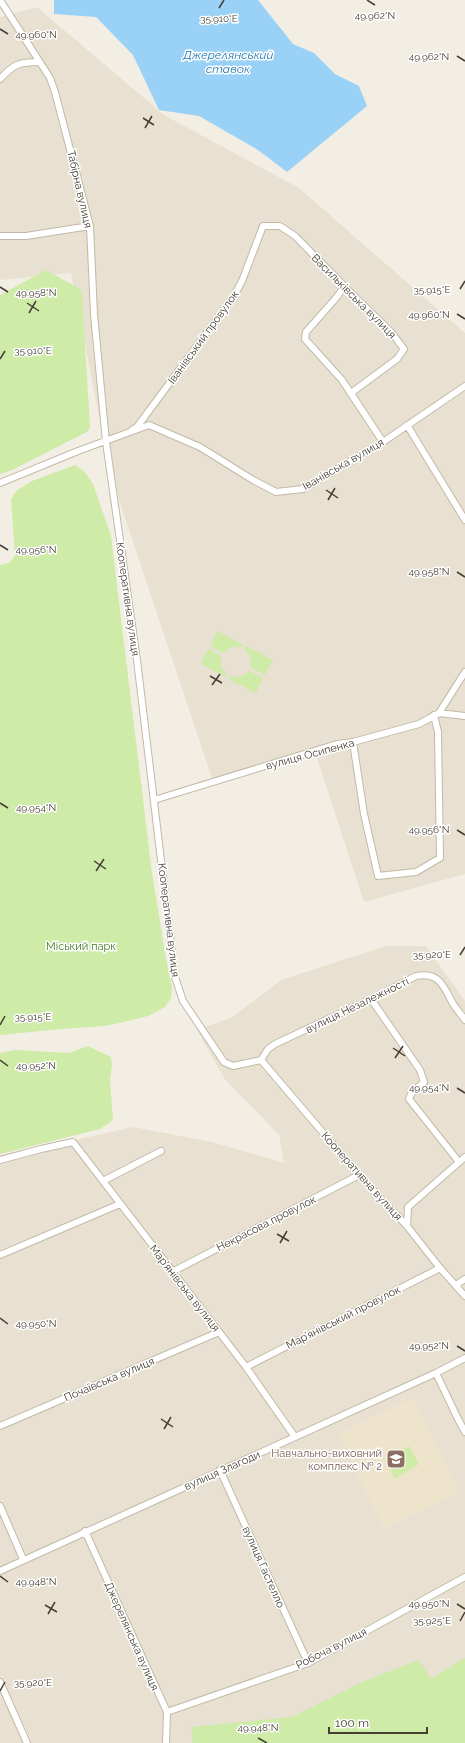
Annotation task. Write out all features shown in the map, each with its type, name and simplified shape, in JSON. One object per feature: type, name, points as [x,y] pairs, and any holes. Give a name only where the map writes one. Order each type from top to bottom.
[{"type":"street","name":"Табірна вулиця","points":[[0,0],[40,62],[56,92],[90,226],[94,314],[106,442]]},
{"type":"street","points":[[0,79],[10,68],[22,62],[40,62]]},
{"type":"street","points":[[0,236],[26,236],[90,226]]},
{"type":"street","name":"Васильківська вулиця","points":[[263,226],[280,226],[295,236],[344,287],[391,332],[404,349],[397,359],[350,393]]},
{"type":"street","name":"Іванівський провулок","points":[[124,435],[137,427],[234,296],[242,281],[263,226]]},
{"type":"street","points":[[344,287],[306,332],[305,339],[342,380],[382,442]]},
{"type":"street","name":"Іванівська вулиця","points":[[0,483],[149,425],[200,447],[253,480],[276,492],[303,489],[382,442],[465,386]]},
{"type":"street","points":[[407,425],[464,517]]},
{"type":"street","name":"Кооперативна вулиця","points":[[106,442],[137,660],[175,977],[183,1001],[224,1062],[233,1066],[261,1060],[359,1175],[407,1226],[440,1268],[465,1296]]},
{"type":"street","points":[[353,742],[364,814],[378,876],[416,872],[440,858],[437,714],[465,672]]},
{"type":"street","points":[[437,714],[465,716]]},
{"type":"street","name":"вулиця Осипенка","points":[[154,800],[336,744],[353,742],[419,724],[437,714]]},
{"type":"street","name":"вулиця Незалежності","points":[[261,1060],[268,1049],[275,1044],[416,976],[432,976],[442,983],[453,1003],[465,1020]]},
{"type":"street","points":[[371,999],[420,1070],[424,1082],[412,1092],[409,1099],[459,1162]]},
{"type":"street","name":"Мар’янівська вулиця","points":[[0,1160],[41,1148],[72,1142],[246,1367],[295,1437]]},
{"type":"street","points":[[102,1181],[161,1151]]},
{"type":"street","points":[[407,1226],[408,1207],[465,1157]]},
{"type":"street","name":"Некрасова провулок","points":[[172,1272],[359,1175]]},
{"type":"street","points":[[0,1255],[120,1204]]},
{"type":"street","name":"Мар’янівський провулок","points":[[246,1367],[440,1268]]},
{"type":"street","points":[[456,1285],[465,1279]]},
{"type":"street","name":"Почаївська вулиця","points":[[0,1426],[219,1332]]},
{"type":"street","name":"вулиця Злагоди","points":[[0,1571],[23,1559],[436,1373],[465,1358]]},
{"type":"street","points":[[436,1373],[465,1432]]},
{"type":"street","name":"вулиця Гастелло","points":[[220,1470],[308,1663]]},
{"type":"street","points":[[0,1506],[23,1559]]},
{"type":"street","name":"Джерелянська вулиця","points":[[85,1531],[167,1712],[166,1743]]},
{"type":"street","name":"Робоча вулиця","points":[[167,1712],[308,1663],[465,1578]]},
{"type":"street","points":[[0,1682],[27,1743]]},
{"type":"shaded area","points":[[37,7],[164,115],[299,188],[465,333],[465,874],[364,902],[316,755],[213,781],[111,476],[71,273],[0,280],[0,17]]},
{"type":"shaded area","points":[[386,946],[426,946],[465,1001],[465,1743],[0,1743],[0,1157],[133,1127],[212,1142],[284,1163],[279,1135],[224,1078],[197,1030],[233,1017],[281,980]]},
{"type":"shaded area","name":"Навчально-виховний комплекс № 2","points":[[412,1398],[459,1492],[384,1529],[338,1434]]},
{"type":"green space","points":[[46,270],[80,289],[82,295],[90,427],[88,431],[81,435],[12,470],[0,474],[0,295]]},
{"type":"green space","name":"Міський парк","points":[[75,465],[85,472],[93,484],[111,536],[152,873],[172,987],[171,998],[165,1007],[148,1016],[106,1026],[0,1035],[0,565],[9,562],[15,555],[11,499],[17,490],[32,481]]},
{"type":"green space","points":[[217,631],[243,645],[242,647],[231,647],[223,653],[210,646]]},
{"type":"green space","points":[[246,646],[273,660],[265,675],[251,668],[251,657],[245,649]]},
{"type":"green space","points":[[208,649],[221,656],[221,667],[227,675],[226,677],[201,664]]},
{"type":"green space","points":[[249,671],[263,678],[256,693],[229,679],[230,676],[236,677],[245,675]]},
{"type":"green space","points":[[88,1046],[111,1057],[112,1066],[110,1080],[113,1120],[100,1129],[0,1154],[0,1053],[14,1050],[69,1053]]},
{"type":"green space","points":[[409,1446],[419,1464],[395,1479],[385,1459]]},
{"type":"green space","points":[[465,1658],[465,1743],[193,1743],[191,1727],[292,1717],[362,1682],[419,1660],[431,1679]]},
{"type":"water","name":"Джерелянський ставок","points":[[54,0],[258,0],[293,44],[314,53],[335,74],[359,86],[367,106],[287,172],[258,150],[199,116],[159,110],[133,55],[96,17],[54,14]]},
{"type":"place","name":"Навчально-виховний комплекс № 2","points":[[396,1459]]}]
